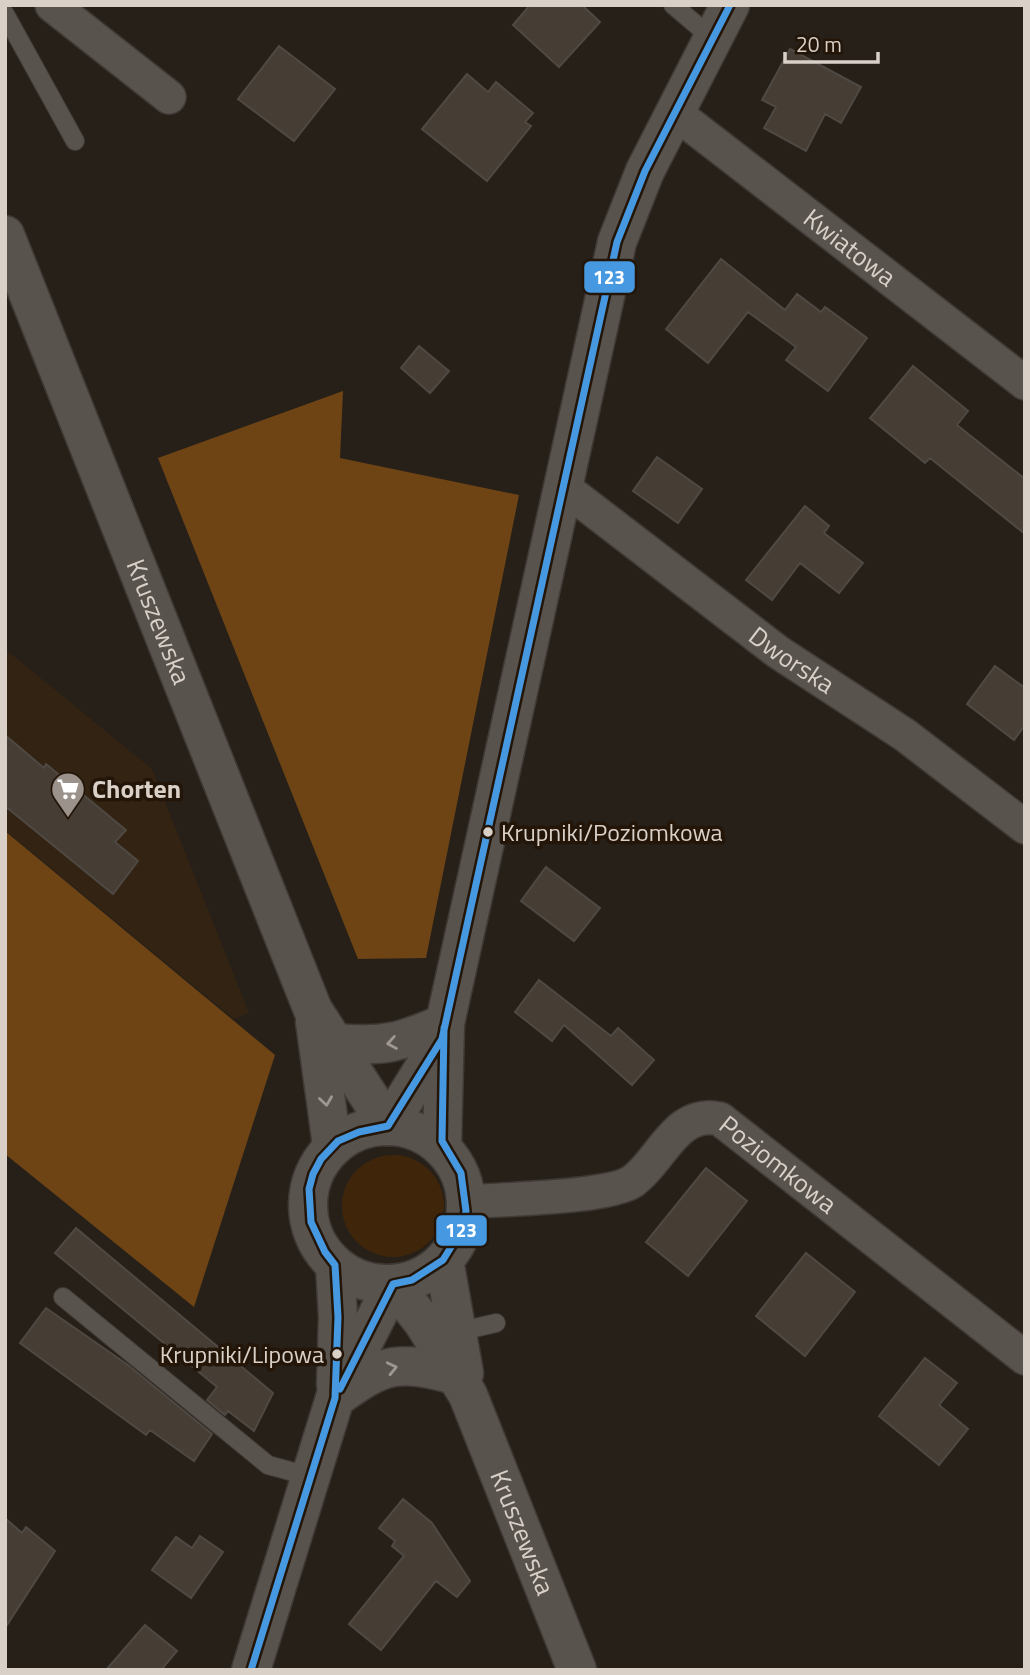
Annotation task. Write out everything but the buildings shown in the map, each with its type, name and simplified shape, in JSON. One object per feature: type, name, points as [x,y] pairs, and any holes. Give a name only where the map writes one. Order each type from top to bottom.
[{"type":"street","points":[[52,5],[169,97]]},
{"type":"street","points":[[442,1145],[444,1031],[617,242],[645,171],[721,22]]},
{"type":"street","name":"Kwiatowa","points":[[674,112],[1025,383]]},
{"type":"street","name":"Kruszewska","points":[[5,235],[313,1010],[388,1126]]},
{"type":"street","name":"Dworska","points":[[563,487],[778,653],[905,735],[1025,827]]},
{"type":"street","name":"Kruszewska","points":[[313,1010],[332,1145]]},
{"type":"street","points":[[335,1043],[386,1045],[444,1031]]},
{"type":"street","points":[[388,1126],[444,1031]]},
{"type":"street","name":"Poziomkowa","points":[[468,1202],[609,1192],[634,1181],[681,1126],[706,1116],[720,1119],[1025,1358]]},
{"type":"street","points":[[388,1126],[410,1128],[442,1145],[460,1172],[468,1202],[459,1240],[444,1260],[426,1275],[393,1284],[362,1280],[335,1265],[316,1238],[309,1218],[308,1196],[313,1174],[332,1145],[361,1129],[388,1126]]},
{"type":"street","name":"Kruszewska","points":[[444,1260],[457,1332],[462,1385]]},
{"type":"street","points":[[335,1265],[338,1317],[335,1398]]},
{"type":"street","points":[[251,1670],[335,1398],[393,1284]]},
{"type":"street","name":"Kruszewska","points":[[393,1284],[424,1322],[462,1385],[577,1670]]},
{"type":"street","points":[[335,1398],[370,1373],[410,1364],[462,1385]]},
{"type":"lane","points":[[673,5],[721,22]]},
{"type":"lane","points":[[5,14],[75,141]]},
{"type":"lane","points":[[63,1297],[268,1465],[312,1477]]},
{"type":"lane","points":[[457,1332],[496,1324]]},
{"type":"shaded area","points":[[343,391],[340,458],[519,495],[426,958],[358,959],[158,458]]},
{"type":"shaded area","points":[[5,649],[152,769],[249,1013],[234,1019],[5,830]]},
{"type":"shaded area","points":[[5,831],[275,1055],[194,1307],[5,1154]]},
{"type":"shaded area","points":[[393,1155],[412,1159],[429,1170],[440,1187],[444,1206],[440,1225],[429,1242],[412,1253],[393,1257],[374,1253],[357,1242],[346,1225],[342,1206],[346,1187],[357,1170],[374,1159]]},
{"type":"transit line","name":"123","points":[[251,1670],[335,1398],[338,1317],[335,1265],[325,1252],[311,1222],[309,1189],[313,1174],[321,1159],[338,1141],[359,1132],[388,1126],[442,1039],[617,242],[645,171],[730,5]]},
{"type":"transit line","name":"123","points":[[340,1389],[393,1284],[412,1280],[443,1260],[462,1229],[466,1211],[461,1173],[442,1141],[444,1028]]},
{"type":"place","name":"Chorten","points":[[68,819]]},
{"type":"place","name":"Krupniki/Poziomkowa","points":[[488,832]]},
{"type":"place","name":"Krupniki/Lipowa","points":[[337,1354]]}]
